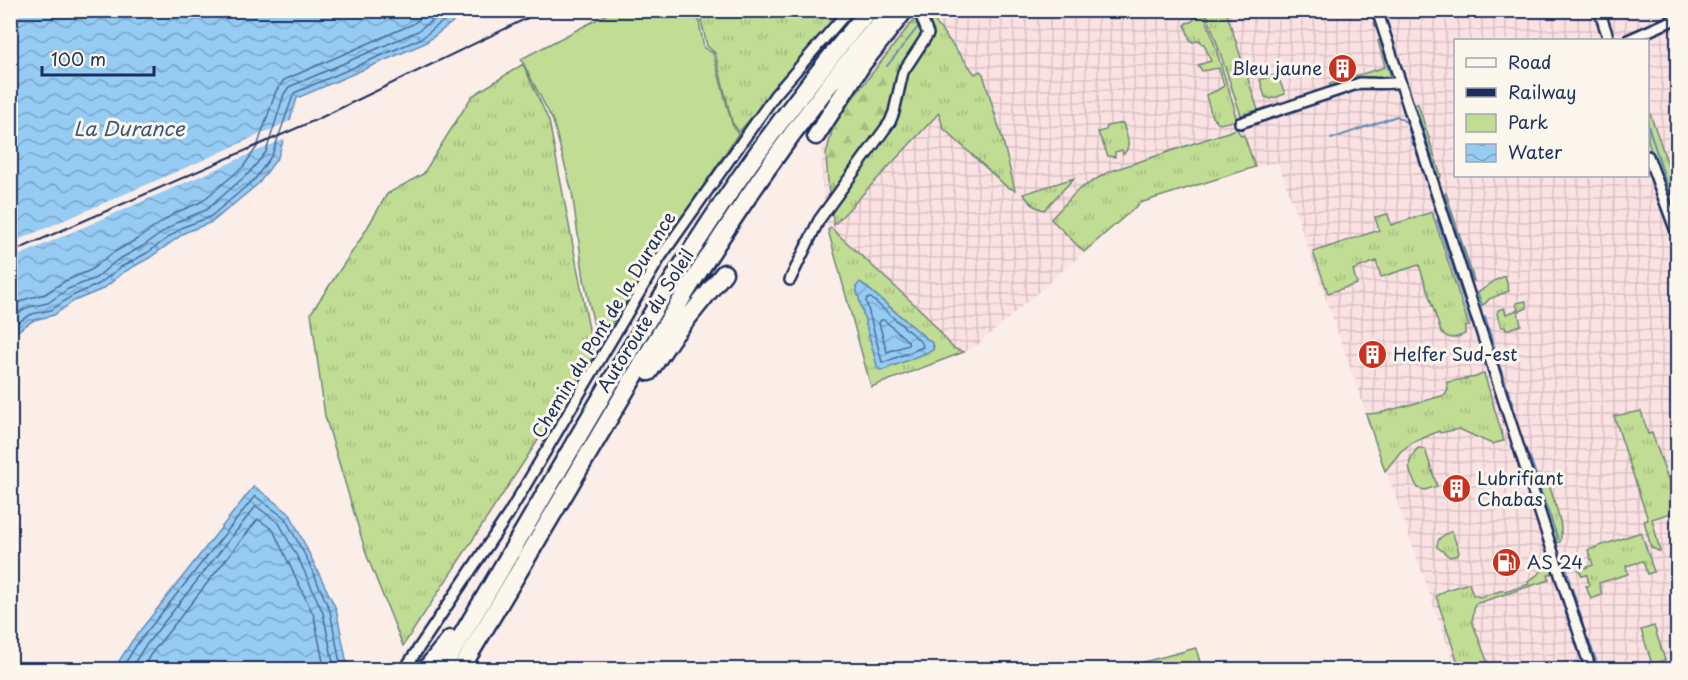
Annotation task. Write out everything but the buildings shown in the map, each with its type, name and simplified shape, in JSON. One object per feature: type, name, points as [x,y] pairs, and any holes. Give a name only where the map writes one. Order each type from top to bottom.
[{"type":"highway","name":"Autoroute du Soleil","points":[[441,669],[652,313],[709,224],[789,110],[868,10]]},
{"type":"highway","name":"Autoroute du Soleil","points":[[460,669],[664,326],[762,176],[891,10]]},
{"type":"highway","points":[[816,136],[863,63],[905,10]]},
{"type":"highway","points":[[580,468],[671,339],[724,273]]},
{"type":"highway","points":[[425,669],[480,604]]},
{"type":"street","name":"Chemin du Pont de la Durance","points":[[404,669],[508,515],[660,258],[775,95],[849,10]]},
{"type":"street","points":[[790,280],[819,220],[890,122],[903,72],[928,34],[922,19],[924,10]]},
{"type":"street","points":[[1377,10],[1590,669]]},
{"type":"street","points":[[1599,10],[1609,39]]},
{"type":"street","points":[[1630,39],[1677,18]]},
{"type":"street","points":[[1240,123],[1360,83],[1386,85],[1400,82]]},
{"type":"street","points":[[1649,161],[1677,237]]},
{"type":"shaded area","points":[[914,11],[1677,11],[1677,664],[1654,670],[1456,669],[1278,162],[1140,203],[974,348],[871,387],[828,230],[822,182],[823,142],[829,120]]},
{"type":"green space","points":[[927,10],[949,11],[935,22],[975,74],[980,71],[983,74],[1015,190],[1007,187],[943,128],[939,113],[834,225],[831,208],[901,89],[914,58],[923,51],[929,41],[930,26],[925,20]]},
{"type":"green space","points":[[613,11],[697,11],[704,48],[713,53],[732,124],[738,134],[598,344],[584,279],[572,192],[553,121],[521,59]]},
{"type":"green space","points":[[699,11],[832,11],[831,26],[739,132],[732,122],[715,53],[707,46]]},
{"type":"green space","points":[[1195,11],[1204,11],[1237,120],[1220,124],[1212,117],[1206,95],[1224,86],[1219,68],[1202,71],[1198,65],[1211,61],[1200,40],[1193,42],[1190,40],[1185,25],[1196,17]]},
{"type":"green space","points":[[1206,11],[1226,11],[1258,110],[1241,115]]},
{"type":"green space","points":[[920,12],[918,20],[924,32],[895,104],[870,147],[829,196],[826,155],[834,122]]},
{"type":"green space","points":[[1383,39],[1391,68],[1389,77],[1386,79],[1370,77],[1332,87],[1329,84],[1385,67],[1378,41]]},
{"type":"green space","points":[[523,64],[549,121],[594,355],[403,646],[367,556],[325,416],[311,313],[360,240],[387,194],[423,174],[472,96]]},
{"type":"green space","points":[[1277,74],[1285,94],[1271,99],[1265,97],[1260,80]]},
{"type":"green space","points":[[1418,104],[1440,178],[1435,175],[1413,109],[1414,105]]},
{"type":"green space","points":[[1649,111],[1671,173],[1677,170],[1677,221],[1663,189],[1649,144]]},
{"type":"green space","points":[[1123,123],[1128,148],[1123,154],[1122,150],[1115,152],[1115,157],[1108,156],[1098,132],[1106,130],[1107,126]]},
{"type":"green space","points":[[1237,129],[1241,136],[1244,135],[1255,167],[1140,203],[1084,252],[1051,219],[1078,190],[1108,172]]},
{"type":"green space","points":[[1074,178],[1044,210],[1034,206],[1023,194]]},
{"type":"green space","points":[[1446,193],[1474,281],[1468,278],[1442,196]]},
{"type":"green space","points":[[1432,212],[1469,326],[1465,327],[1465,334],[1452,338],[1441,332],[1419,265],[1381,277],[1376,261],[1353,270],[1357,284],[1328,293],[1313,252],[1379,230],[1375,217],[1388,214],[1391,225]]},
{"type":"green space","points":[[831,228],[926,315],[953,348],[964,352],[871,387],[828,230]],"holes":[[[862,283],[933,344],[931,351],[883,370],[878,369],[856,287]]]},
{"type":"green space","points":[[1505,276],[1509,291],[1489,299],[1480,306],[1477,303],[1476,294]]},
{"type":"green space","points":[[1526,301],[1527,308],[1518,312],[1521,325],[1506,330],[1505,327],[1501,327],[1498,310],[1504,308],[1506,314],[1518,310],[1516,303]]},
{"type":"green space","points":[[1484,373],[1504,441],[1492,444],[1459,429],[1440,433],[1439,431],[1412,443],[1401,451],[1385,471],[1366,414],[1380,413],[1445,395],[1448,390],[1447,382],[1476,377]]},
{"type":"green space","points":[[1641,411],[1648,434],[1652,433],[1677,505],[1677,511],[1652,519],[1660,551],[1651,547],[1644,521],[1648,520],[1614,416]]},
{"type":"green space","points":[[1418,448],[1425,449],[1437,486],[1425,490],[1418,488],[1409,467],[1411,458]]},
{"type":"green space","points":[[1549,483],[1560,520],[1561,535],[1560,542],[1557,543],[1537,490],[1538,486]]},
{"type":"green space","points":[[1452,531],[1459,552],[1458,555],[1450,557],[1437,547],[1437,544],[1444,535]]},
{"type":"green space","points":[[1641,532],[1654,572],[1647,574],[1643,561],[1626,566],[1628,574],[1599,583],[1602,595],[1591,599],[1586,586],[1589,585],[1587,575],[1582,576],[1579,570],[1593,565],[1588,550]]},
{"type":"green space","points":[[1548,568],[1555,572],[1548,575],[1549,580],[1475,604],[1472,621],[1489,666],[1480,669],[1460,669],[1436,596],[1446,590],[1469,583],[1473,595],[1480,597],[1503,590],[1505,592],[1529,584],[1528,582]]},
{"type":"green space","points":[[1654,626],[1665,660],[1652,664],[1641,630]]},
{"type":"green space","points":[[1196,648],[1202,669],[1135,669],[1133,665]]},
{"type":"water","name":"La Durance","points":[[11,11],[467,11],[425,43],[297,98],[278,157],[259,183],[212,222],[186,232],[124,272],[103,289],[74,301],[54,315],[34,320],[11,335]]},
{"type":"water","points":[[860,282],[933,344],[933,350],[883,370],[878,369],[856,287]]},
{"type":"water","points":[[254,486],[290,514],[336,609],[347,664],[345,669],[114,669],[132,641]]},
{"type":"pier","points":[[294,119],[287,138],[11,259],[11,243]]},
{"type":"waterway","points":[[930,17],[939,10]]},
{"type":"waterway","points":[[887,66],[918,27]]},
{"type":"waterway","points":[[1380,41],[1389,71]]},
{"type":"waterway","points":[[1416,108],[1438,175]]},
{"type":"waterway","points":[[1331,139],[1397,116],[1407,123],[1413,145]]},
{"type":"waterway","points":[[1649,128],[1666,182],[1678,210]]},
{"type":"waterway","points":[[1419,159],[1422,171]]},
{"type":"waterway","points":[[1427,185],[1434,207]]},
{"type":"waterway","points":[[1445,196],[1472,278]]},
{"type":"waterway","points":[[1437,220],[1471,323]]},
{"type":"waterway","points":[[1478,294],[1482,305]]},
{"type":"waterway","points":[[1485,317],[1495,349]]},
{"type":"waterway","points":[[1484,360],[1534,509]]},
{"type":"waterway","points":[[1499,365],[1513,404]]},
{"type":"waterway","points":[[1530,457],[1536,475]]},
{"type":"waterway","points":[[1539,486],[1558,539]]},
{"type":"waterway","points":[[1563,558],[1570,580]]},
{"type":"waterway","points":[[1572,588],[1582,620]]},
{"type":"waterway","points":[[1560,595],[1570,626]]},
{"type":"waterway","points":[[1589,641],[1596,660]]},
{"type":"waterway","points":[[1575,642],[1578,650]]},
{"type":"waterway","points":[[1582,663],[1584,670]]},
{"type":"railway","points":[[10,253],[320,118],[544,10]]},
{"type":"place","name":"Bleu jaune","points":[[1343,69]]},
{"type":"place","name":"Helfer Sud-est","points":[[1372,355]]},
{"type":"place","name":"Lubrifiant Chabas","points":[[1456,489]]},
{"type":"place","name":"AS 24","points":[[1506,563]]}]
